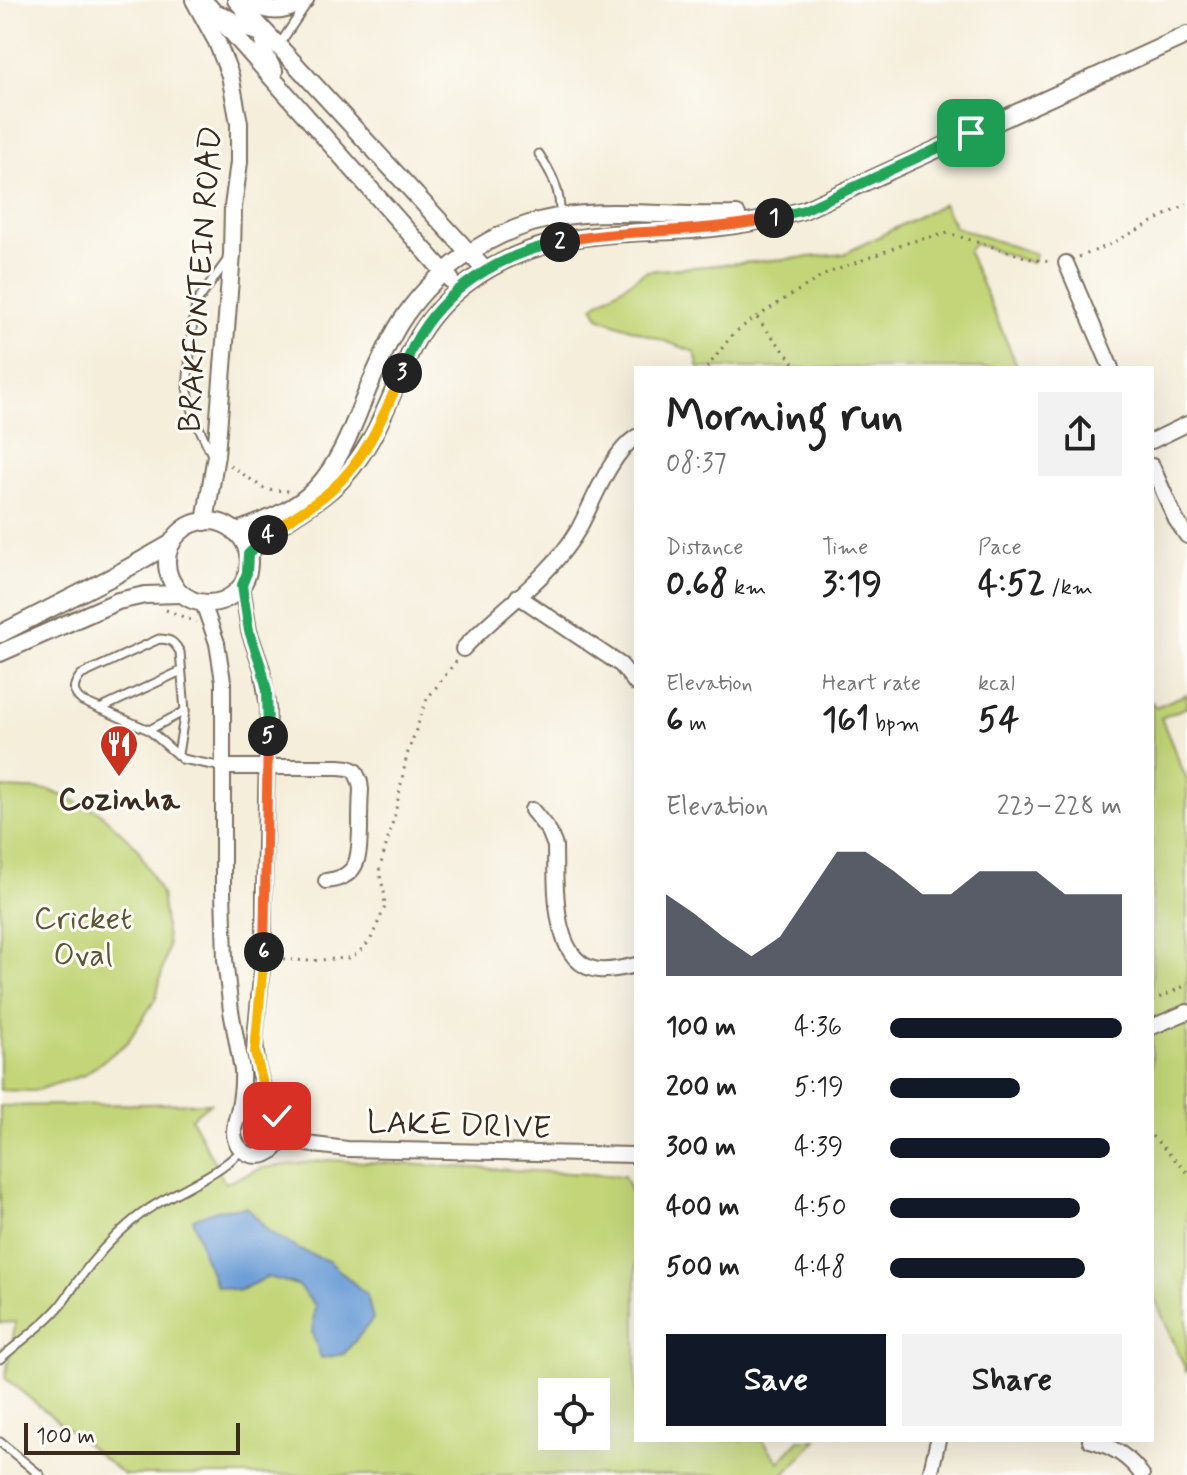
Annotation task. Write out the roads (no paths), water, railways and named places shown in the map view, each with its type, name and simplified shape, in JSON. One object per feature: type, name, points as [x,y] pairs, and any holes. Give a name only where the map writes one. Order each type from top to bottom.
[{"type":"street","name":"BRAKFONTEIN ROAD","points":[[194,0],[217,42],[230,75],[239,123],[239,162],[233,207],[216,456],[205,522]]},
{"type":"street","points":[[236,0],[485,270]]},
{"type":"street","points":[[246,0],[273,10],[292,8],[307,0]]},
{"type":"street","points":[[206,4],[239,25],[272,40]]},
{"type":"street","points":[[206,4],[459,289]]},
{"type":"street","points":[[248,554],[277,528],[330,491],[350,471],[375,432],[415,343],[443,304],[485,270],[518,254],[578,238],[720,227],[804,210],[1187,35]]},
{"type":"street","points":[[272,40],[262,44],[263,49],[289,97]]},
{"type":"street","points":[[235,532],[292,508],[325,478],[347,440],[382,356],[399,324],[414,303],[470,252],[506,232],[560,216],[596,213],[710,216],[804,210]]},
{"type":"street","points":[[1066,263],[1110,366]]},
{"type":"street","points":[[1154,440],[1187,424]]},
{"type":"street","points":[[463,649],[549,568],[568,545],[619,452],[634,439]]},
{"type":"street","points":[[1154,471],[1171,511],[1187,536]]},
{"type":"street","points":[[0,634],[172,543],[186,528],[205,522],[219,523],[235,532],[244,543],[248,554],[247,573],[242,585],[218,602],[203,603],[182,594],[173,584],[168,570],[172,543]]},
{"type":"street","points":[[203,603],[212,625],[223,681],[225,959],[242,1070],[235,1139],[242,1150],[252,1156],[275,1150],[283,1136],[283,1128],[280,1120],[269,1110],[255,1052],[263,957],[267,691],[249,631],[242,585]]},
{"type":"street","points":[[0,653],[118,601],[145,595],[182,594]]},
{"type":"street","points":[[518,596],[621,665],[634,681]]},
{"type":"street","points":[[223,767],[349,768],[355,771],[361,790],[359,855],[352,871],[326,881]]},
{"type":"street","points":[[532,810],[553,837],[558,922],[576,958],[599,970],[634,965]]},
{"type":"street","points":[[1154,1026],[1187,1012]]},
{"type":"street","points":[[235,1123],[239,1116],[253,1108],[269,1110]]},
{"type":"street","name":"LAKE DRIVE","points":[[283,1136],[306,1144],[347,1149],[634,1155]]},
{"type":"street","points":[[930,1475],[938,1442]]},
{"type":"street","points":[[1098,1442],[1118,1451],[1142,1475]]},
{"type":"lane","points":[[272,40],[307,0]]},
{"type":"lane","points":[[539,154],[557,185],[561,201],[560,216]]},
{"type":"lane","points":[[216,456],[190,405],[188,374],[197,302],[232,254]]},
{"type":"lane","points":[[178,754],[185,711],[180,652],[169,639],[159,639],[81,675],[75,683],[73,689],[76,696],[149,730],[182,759],[223,767]]},
{"type":"lane","points":[[100,709],[181,671]]},
{"type":"lane","points":[[149,730],[185,711]]},
{"type":"lane","points":[[0,1359],[43,1324],[128,1224],[151,1206],[223,1167],[242,1150]]},
{"type":"lane","points":[[0,1442],[40,1475]]},
{"type":"water","points":[[247,1207],[268,1231],[300,1250],[329,1261],[367,1295],[373,1319],[344,1354],[321,1358],[312,1333],[315,1305],[297,1285],[268,1277],[238,1291],[216,1286],[193,1219],[216,1210]]},
{"type":"place","name":"Cozinha","points":[[119,778]]},
{"type":"park label","name":"Cricket Oval","points":[[83,936]]}]
